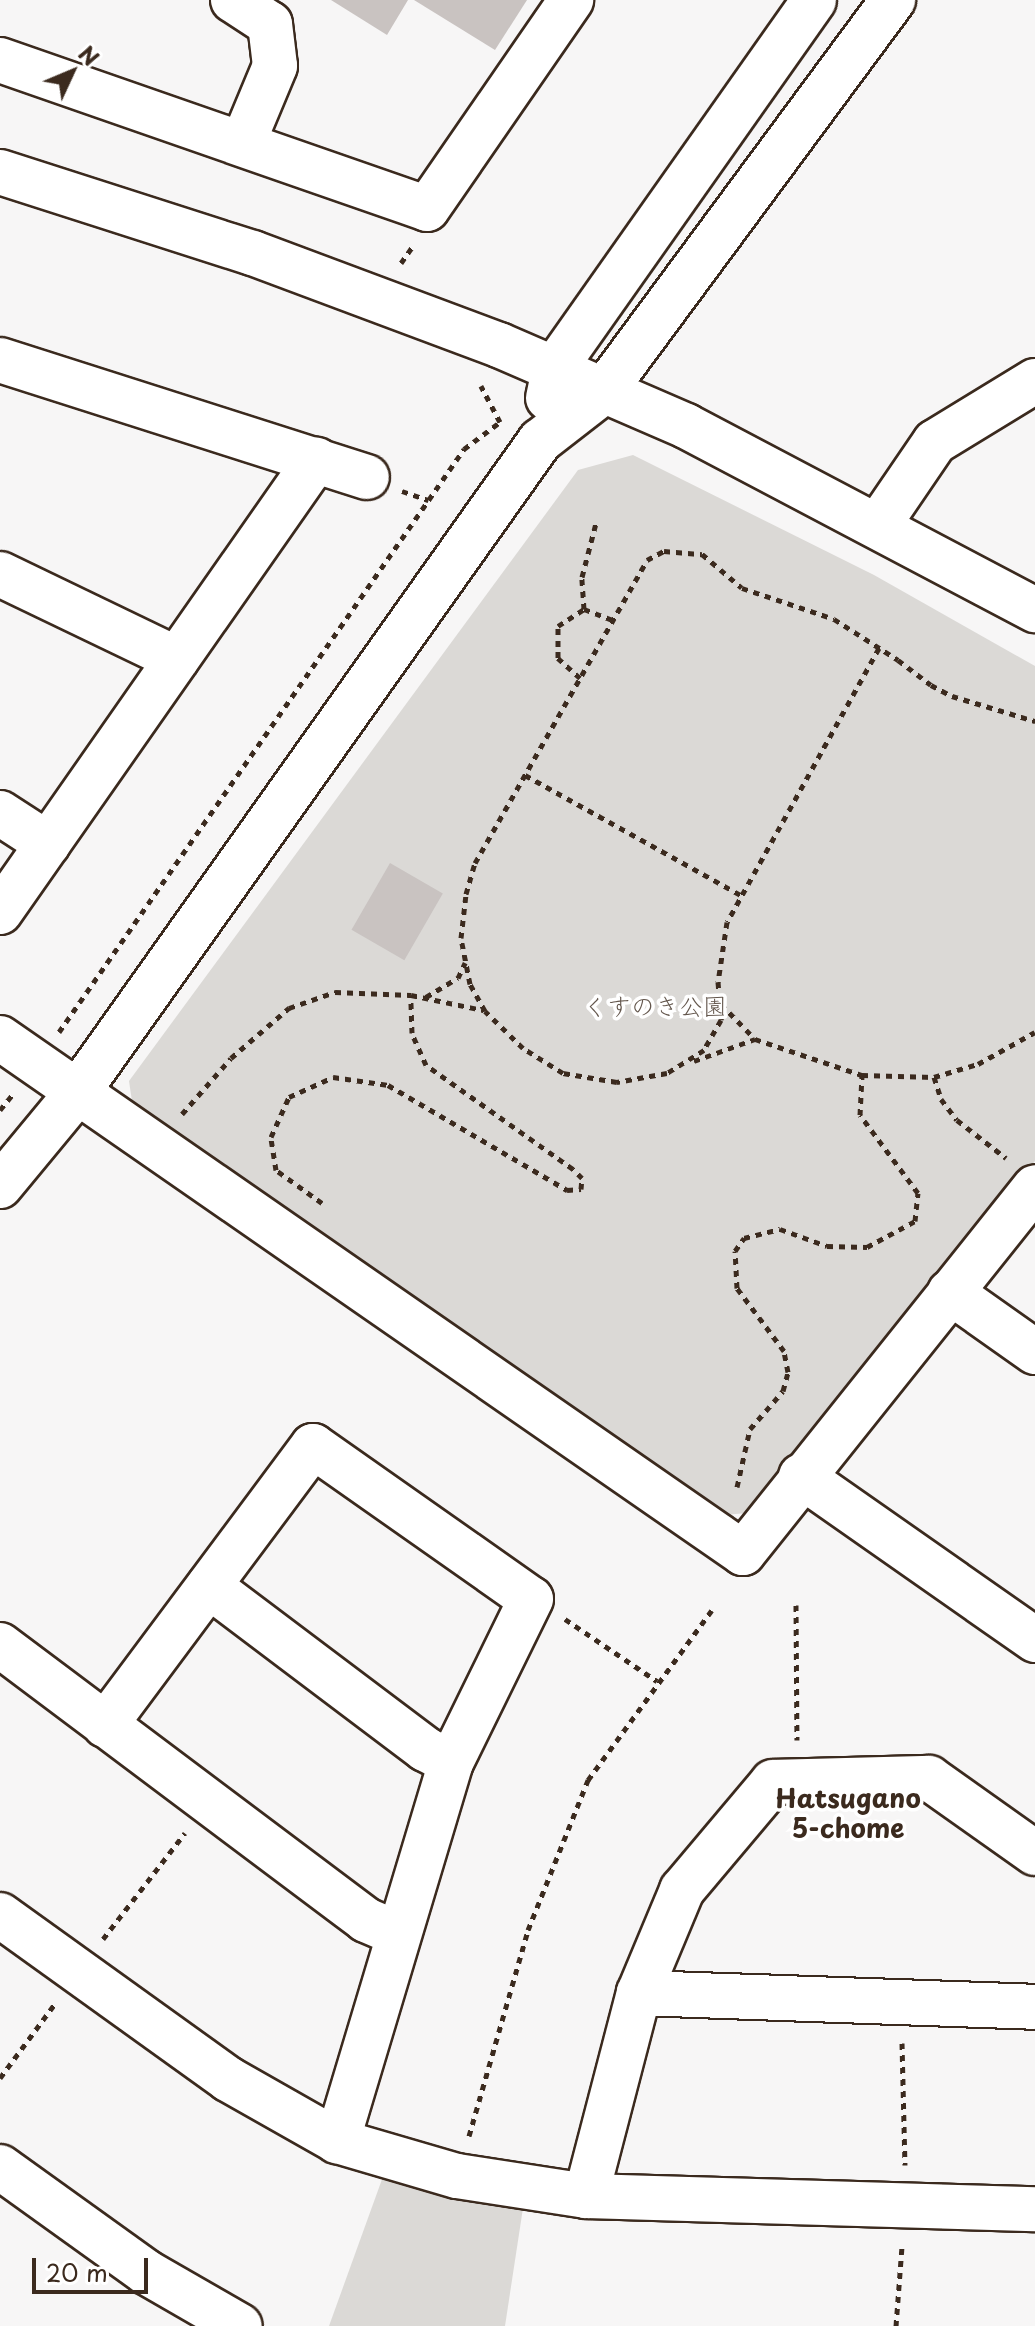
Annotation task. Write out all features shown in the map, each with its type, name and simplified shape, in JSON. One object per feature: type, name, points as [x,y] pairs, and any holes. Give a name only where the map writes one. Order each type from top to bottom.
[{"type":"street","points":[[233,0],[270,24],[275,66],[243,143]]},
{"type":"street","points":[[0,60],[427,209],[571,0]]},
{"type":"street","points":[[540,441],[554,369],[814,0]]},
{"type":"street","points":[[0,1186],[77,1093],[540,441],[603,392],[893,0]]},
{"type":"street","points":[[0,172],[253,253],[554,369],[686,426],[879,524],[1035,610]]},
{"type":"street","points":[[0,360],[367,477]]},
{"type":"street","points":[[879,524],[935,442],[1035,381]]},
{"type":"street","points":[[0,912],[316,460]]},
{"type":"street","points":[[0,574],[177,659]]},
{"type":"street","points":[[0,813],[48,844]]},
{"type":"street","points":[[0,1038],[156,1151],[743,1553],[801,1476],[950,1292],[1023,1175]]},
{"type":"street","points":[[950,1292],[1035,1352]]},
{"type":"street","points":[[105,1725],[313,1446],[531,1599],[451,1762],[396,1933],[337,2141]]},
{"type":"street","points":[[801,1476],[1035,1640]]},
{"type":"street","points":[[209,1586],[425,1749],[451,1762]]},
{"type":"street","points":[[0,1645],[366,1920],[396,1933]]},
{"type":"street","points":[[586,2196],[639,1993],[682,1890],[773,1782],[929,1778],[1035,1853]]},
{"type":"street","points":[[0,1915],[228,2079],[337,2141],[457,2176],[586,2196],[1035,2209]]},
{"type":"street","points":[[639,1993],[1035,2007]]},
{"type":"street","points":[[0,2167],[146,2272],[240,2326]]},
{"type":"path","points":[[0,1110],[37,1064],[464,449],[500,422],[481,386]]},
{"type":"path","points":[[584,609],[582,577],[596,523]]},
{"type":"path","points":[[755,1039],[638,1079],[591,1080],[543,1063],[485,1011],[465,962],[462,915],[475,863],[647,560],[664,551],[702,554],[742,588],[834,619],[952,696],[1035,721]]},
{"type":"path","points":[[580,678],[558,658],[554,641],[570,613],[584,609],[613,620]]},
{"type":"path","points":[[689,1063],[716,1036],[720,1004],[720,949],[741,895],[879,648]]},
{"type":"path","points":[[525,775],[741,895]]},
{"type":"path","points":[[426,998],[458,978],[465,962]]},
{"type":"path","points":[[156,1151],[221,1069],[289,1008],[335,992],[411,995],[485,1011]]},
{"type":"path","points":[[322,1203],[276,1170],[271,1137],[289,1097],[333,1077],[388,1085],[567,1190],[581,1189],[582,1178],[573,1169],[426,1065],[412,1033],[411,995]]},
{"type":"path","points":[[720,1004],[755,1039],[862,1075],[934,1077],[978,1064],[1035,1032]]},
{"type":"path","points":[[737,1487],[750,1429],[783,1391],[788,1372],[784,1351],[737,1288],[735,1251],[744,1238],[780,1229],[827,1246],[867,1247],[915,1221],[918,1193],[870,1137],[860,1115],[862,1075]]},
{"type":"path","points":[[934,1077],[941,1099],[957,1120],[1023,1175]]},
{"type":"path","points":[[795,1781],[796,1605]]},
{"type":"path","points":[[457,2176],[528,1930],[588,1780],[657,1681],[712,1610]]},
{"type":"path","points":[[603,1643],[657,1681]]},
{"type":"green space","name":"くすのき公園","points":[[633,455],[874,575],[1035,666],[1035,1161],[748,1513],[723,1515],[133,1108],[129,1081],[578,470]]},
{"type":"green space","points":[[385,2171],[523,2208],[505,2326],[329,2326]]},
{"type":"building","points":[[331,0],[408,0],[387,35]]},
{"type":"building","points":[[414,0],[527,0],[495,50]]},
{"type":"building","points":[[390,863],[443,894],[404,960],[352,930]]},
{"type":"district","name":"Hatsugano 5-chome","points":[[848,1813]]}]
